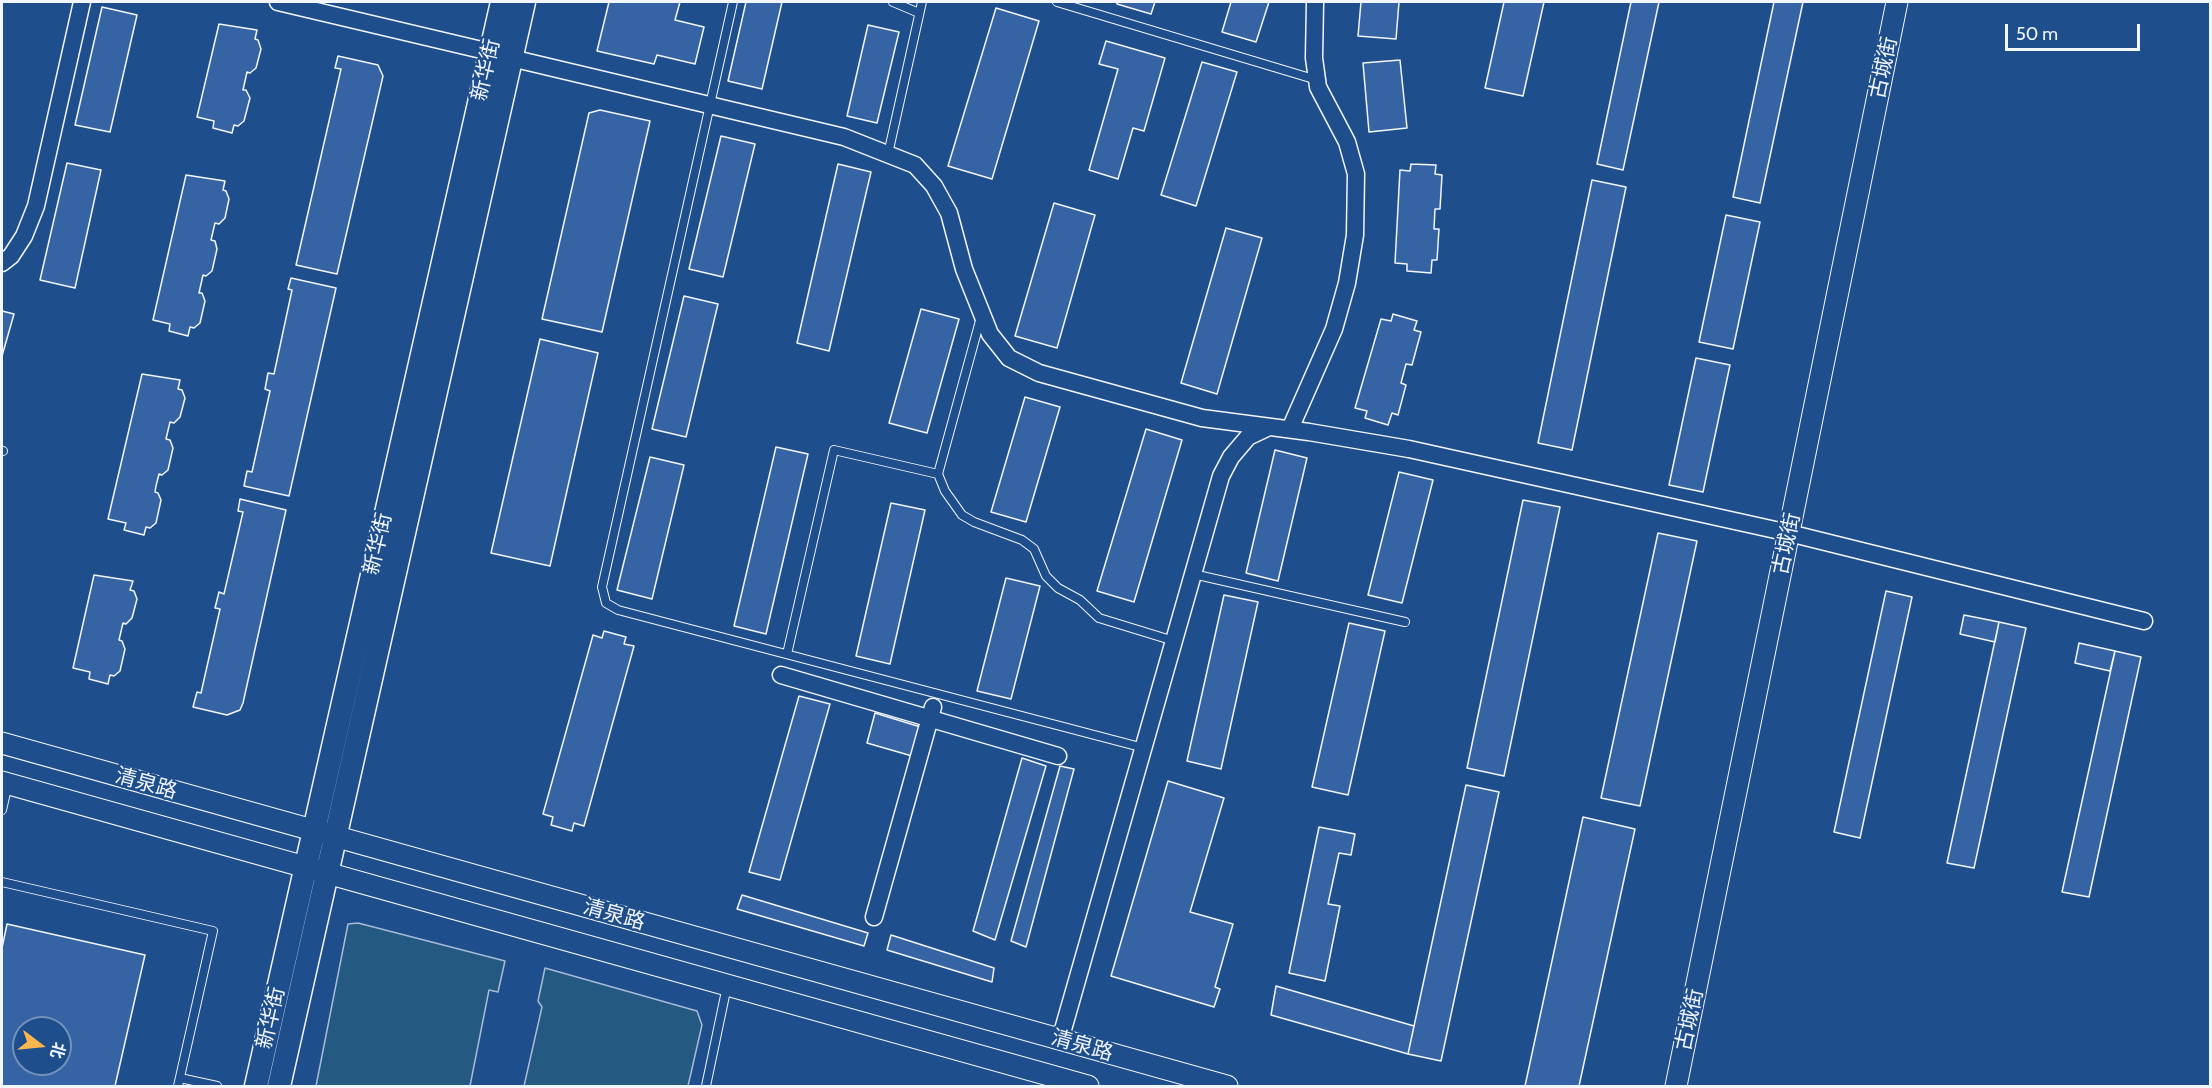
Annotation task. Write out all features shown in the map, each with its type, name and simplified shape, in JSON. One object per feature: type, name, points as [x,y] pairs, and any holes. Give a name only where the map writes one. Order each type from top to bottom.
[{"type":"main road","name":"新华街","points":[[279,1086],[335,837],[501,55],[501,2]]},
{"type":"main road","name":"新华街","points":[[256,1086],[313,830],[501,55],[524,2]]},
{"type":"street","points":[[2,262],[11,256],[24,237],[36,206],[82,2]]},
{"type":"street","points":[[278,2],[844,137],[915,165],[934,186],[949,213],[964,269],[990,334],[1009,358],[1039,373],[1202,418],[1290,429],[1409,449],[1789,533],[2144,621]]},
{"type":"street","points":[[1290,429],[1334,330],[1347,283],[1355,235],[1356,174],[1347,142],[1318,87],[1314,58],[1314,2]]},
{"type":"street","name":"古城街","points":[[1676,1086],[1897,2]]},
{"type":"street","points":[[1060,1040],[1221,476],[1231,458],[1248,437],[1269,427]]},
{"type":"street","points":[[781,675],[932,713],[1058,756]]},
{"type":"street","points":[[874,917],[932,713]]},
{"type":"street","name":"清泉路","points":[[2,743],[1227,1086]]},
{"type":"street","name":"清泉路","points":[[5,783],[727,986],[1040,1080],[1088,1086]]},
{"type":"lane","points":[[733,2],[602,586],[606,603],[618,610],[1144,748]]},
{"type":"lane","points":[[893,2],[919,13]]},
{"type":"lane","points":[[888,154],[922,2]]},
{"type":"lane","points":[[1056,2],[1317,80]]},
{"type":"lane","points":[[982,314],[938,474],[945,491],[962,514],[974,522],[1022,540],[1034,549],[1046,576],[1058,588],[1080,600],[1099,618],[1174,641]]},
{"type":"lane","points":[[787,654],[834,450],[938,474]]},
{"type":"lane","points":[[1194,574],[1405,622]]},
{"type":"lane","points":[[2,810],[5,783]]},
{"type":"lane","points":[[2,882],[213,931],[179,1082],[217,1086]]},
{"type":"lane","points":[[706,1086],[727,986]]},
{"type":"shaded area","points":[[358,923],[505,961],[498,992],[489,990],[470,1086],[316,1086],[348,924]]},
{"type":"shaded area","points":[[545,968],[697,1011],[702,1025],[688,1086],[524,1086],[542,1007],[538,1001]]},
{"type":"building","points":[[609,2],[680,2],[675,20],[704,27],[695,64],[657,55],[654,64],[597,51]]},
{"type":"building","points":[[746,2],[782,2],[762,89],[728,81]]},
{"type":"building","points":[[1117,2],[1155,2],[1151,14],[1117,4]]},
{"type":"building","points":[[1231,2],[1269,2],[1256,42],[1222,32]]},
{"type":"building","points":[[1361,2],[1399,2],[1396,39],[1358,36]]},
{"type":"building","points":[[1504,2],[1544,2],[1523,96],[1485,88]]},
{"type":"building","points":[[1631,2],[1659,2],[1623,170],[1597,164]]},
{"type":"building","points":[[1774,2],[1803,2],[1760,203],[1733,197]]},
{"type":"building","points":[[102,7],[137,15],[110,132],[75,125]]},
{"type":"building","points":[[996,8],[1039,21],[992,179],[948,166]]},
{"type":"building","points":[[219,24],[257,30],[255,39],[258,40],[261,49],[256,68],[250,73],[247,72],[243,90],[246,90],[250,98],[244,121],[238,126],[234,125],[232,133],[213,128],[214,121],[197,117]]},
{"type":"building","points":[[868,25],[899,32],[877,123],[847,116]]},
{"type":"building","points":[[1106,41],[1165,58],[1144,131],[1133,128],[1118,179],[1089,170],[1118,69],[1099,64]]},
{"type":"building","points":[[338,56],[378,65],[383,76],[337,274],[296,265],[341,69],[335,68]]},
{"type":"building","points":[[1400,60],[1407,128],[1369,132],[1363,63]]},
{"type":"building","points":[[1202,62],[1237,72],[1196,206],[1161,195]]},
{"type":"building","points":[[600,110],[650,121],[602,332],[542,319],[589,113]]},
{"type":"building","points":[[721,136],[755,144],[723,277],[689,269]]},
{"type":"building","points":[[67,163],[101,170],[75,288],[40,280]]},
{"type":"building","points":[[838,164],[871,172],[829,351],[797,343]]},
{"type":"building","points":[[1411,164],[1436,165],[1435,174],[1442,175],[1440,209],[1435,209],[1434,229],[1439,229],[1437,260],[1432,260],[1431,273],[1407,271],[1407,264],[1395,263],[1400,170],[1410,171]]},
{"type":"building","points":[[186,175],[225,181],[223,190],[226,191],[229,199],[225,218],[219,224],[215,223],[211,240],[215,241],[217,249],[212,271],[206,276],[203,275],[199,293],[202,293],[205,301],[200,323],[194,328],[190,327],[188,336],[169,331],[170,324],[153,320]]},
{"type":"building","points":[[1592,180],[1626,187],[1572,450],[1538,443]]},
{"type":"building","points":[[1054,203],[1095,215],[1057,348],[1015,336]]},
{"type":"building","points":[[1726,215],[1760,222],[1733,349],[1699,342]]},
{"type":"building","points":[[1226,228],[1262,238],[1217,394],[1181,383]]},
{"type":"building","points":[[291,278],[336,288],[289,496],[244,486],[247,471],[252,472],[270,391],[265,389],[268,373],[274,374],[292,290],[288,289]]},
{"type":"building","points":[[684,296],[718,304],[686,437],[652,429]]},
{"type":"building","points":[[921,309],[959,319],[927,433],[889,423]]},
{"type":"building","points":[[2,311],[14,314],[2,356]]},
{"type":"building","points":[[1393,314],[1417,321],[1414,330],[1421,332],[1412,365],[1406,364],[1401,383],[1406,385],[1398,415],[1392,413],[1388,425],[1365,418],[1367,411],[1355,408],[1381,319],[1391,321]]},
{"type":"building","points":[[540,339],[598,353],[550,566],[491,553]]},
{"type":"building","points":[[1696,358],[1730,365],[1703,492],[1669,485]]},
{"type":"building","points":[[142,374],[180,380],[178,389],[182,390],[185,398],[180,417],[174,423],[170,422],[166,439],[170,440],[173,448],[168,470],[162,475],[159,474],[156,486],[155,492],[161,500],[156,523],[150,528],[146,527],[144,535],[124,530],[126,523],[108,519]]},
{"type":"building","points":[[1025,397],[1060,407],[1026,522],[991,512]]},
{"type":"building","points":[[1146,429],[1182,440],[1134,602],[1097,591]]},
{"type":"building","points":[[776,447],[808,454],[766,634],[734,626]]},
{"type":"building","points":[[1275,450],[1307,458],[1278,581],[1246,573]]},
{"type":"building","points":[[650,457],[684,465],[652,599],[617,590]]},
{"type":"building","points":[[1399,472],[1433,480],[1402,603],[1368,595]]},
{"type":"building","points":[[240,499],[286,510],[243,703],[240,710],[227,715],[193,707],[197,692],[201,693],[220,609],[215,608],[219,592],[224,594],[243,512],[238,511]]},
{"type":"building","points":[[1523,500],[1560,507],[1504,776],[1467,768]]},
{"type":"building","points":[[891,503],[925,510],[890,664],[856,656]]},
{"type":"building","points":[[1658,533],[1697,541],[1640,806],[1601,798]]},
{"type":"building","points":[[94,575],[133,581],[130,590],[134,591],[137,599],[132,618],[126,624],[123,623],[119,640],[122,641],[125,649],[120,671],[114,676],[110,675],[108,684],[89,679],[90,672],[73,668]]},
{"type":"building","points":[[1006,578],[1040,586],[1011,699],[977,691]]},
{"type":"building","points":[[1886,591],[1912,597],[1860,838],[1834,832]]},
{"type":"building","points":[[1224,595],[1258,602],[1221,769],[1187,761]]},
{"type":"building","points":[[1964,615],[1999,622],[1995,642],[1960,634]]},
{"type":"building","points":[[1999,622],[2026,628],[1974,868],[1947,863]]},
{"type":"building","points":[[1349,623],[1385,631],[1348,795],[1312,787]]},
{"type":"building","points":[[604,631],[626,637],[624,644],[634,646],[584,826],[574,823],[572,831],[551,825],[553,817],[543,814],[593,635],[602,638]]},
{"type":"building","points":[[2079,643],[2115,651],[2110,671],[2075,663]]},
{"type":"building","points":[[2115,651],[2141,657],[2089,897],[2062,892]]},
{"type":"building","points":[[799,696],[830,704],[780,880],[749,872]]},
{"type":"building","points":[[875,713],[927,729],[919,758],[867,743]]},
{"type":"building","points":[[1022,758],[1046,766],[995,940],[973,931]]},
{"type":"building","points":[[1060,766],[1074,769],[1026,947],[1011,941]]},
{"type":"building","points":[[1168,781],[1224,798],[1190,912],[1233,924],[1215,987],[1220,989],[1214,1007],[1111,976]]},
{"type":"building","points":[[1466,785],[1499,792],[1441,1061],[1408,1054]]},
{"type":"building","points":[[1583,817],[1635,829],[1579,1086],[1525,1086]]},
{"type":"building","points":[[1319,827],[1355,834],[1351,855],[1339,853],[1328,904],[1340,906],[1325,981],[1289,973]]},
{"type":"building","points":[[742,895],[868,933],[864,946],[737,909]]},
{"type":"building","points":[[7,924],[145,955],[115,1086],[2,1086],[2,948]]},
{"type":"building","points":[[891,935],[994,968],[992,982],[887,950]]},
{"type":"building","points":[[1276,986],[1414,1026],[1408,1054],[1271,1015]]}]
